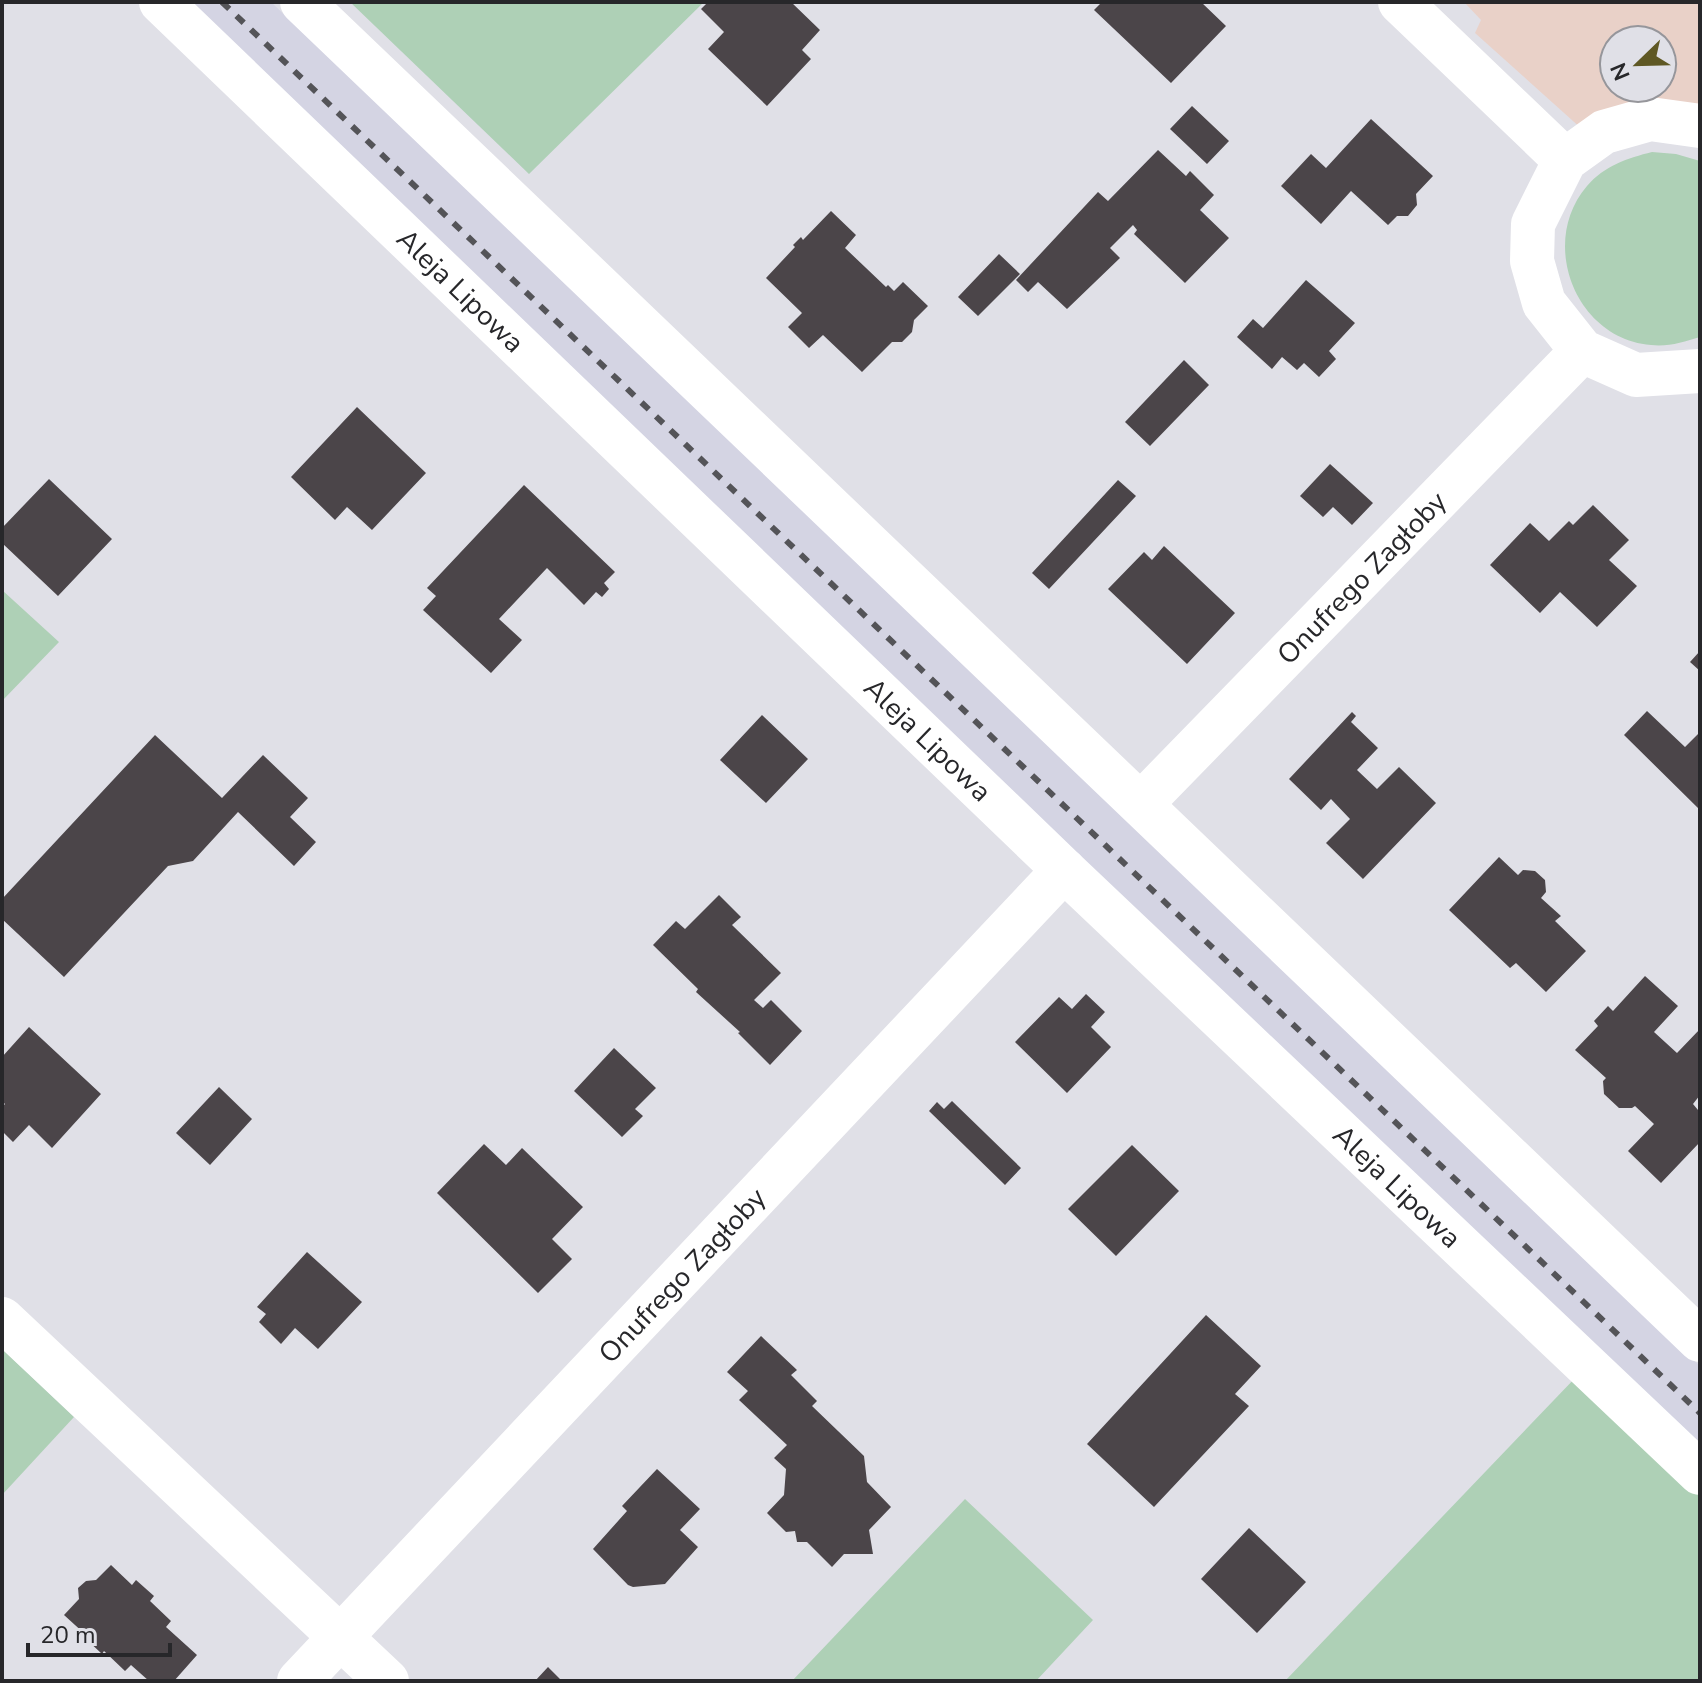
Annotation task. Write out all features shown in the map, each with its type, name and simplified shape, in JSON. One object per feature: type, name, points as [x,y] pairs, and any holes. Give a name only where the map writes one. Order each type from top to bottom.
[{"type":"street","name":"Aleja Lipowa","points":[[161,2],[1064,870],[1700,1473]]},
{"type":"street","points":[[302,2],[1700,1340]]},
{"type":"street","points":[[1400,2],[1565,160]]},
{"type":"street","points":[[1700,126],[1650,119],[1604,132],[1565,160],[1533,224],[1532,261],[1544,303],[1582,351],[1636,375],[1700,371]]},
{"type":"street","name":"Onufrego Zagłoby","points":[[1141,804],[1582,351]]},
{"type":"street","name":"Onufrego Zagłoby","points":[[299,1681],[1064,870]]},
{"type":"street","points":[[2,1319],[387,1681]]},
{"type":"shaded area","points":[[180,2],[271,2],[1700,1366],[1700,1447]]},
{"type":"shaded area","points":[[1464,2],[1700,2],[1700,108],[1583,130],[1475,33],[1481,20]]},
{"type":"green space","points":[[350,2],[704,2],[529,174]]},
{"type":"green space","points":[[1652,152],[1676,154],[1700,161],[1700,337],[1664,345],[1625,339],[1602,326],[1585,307],[1572,285],[1566,260],[1566,234],[1573,209],[1587,186],[1617,164]]},
{"type":"green space","points":[[2,590],[59,642],[2,701]]},
{"type":"green space","points":[[2,1349],[74,1417],[2,1495]]},
{"type":"green space","points":[[1577,1376],[1700,1493],[1700,1681],[1285,1681]]},
{"type":"green space","points":[[965,1499],[1093,1620],[1036,1681],[792,1681]]},
{"type":"building","points":[[708,2],[791,2],[820,30],[802,50],[811,59],[767,106],[708,49],[724,32],[701,9]]},
{"type":"building","points":[[1102,2],[1201,2],[1226,26],[1171,83],[1094,10]]},
{"type":"building","points":[[1192,106],[1229,141],[1207,164],[1170,129]]},
{"type":"building","points":[[1371,119],[1433,176],[1416,194],[1417,205],[1408,216],[1397,216],[1388,225],[1351,191],[1321,224],[1281,186],[1311,154],[1326,168]]},
{"type":"building","points":[[1158,150],[1186,176],[1190,171],[1214,195],[1200,210],[1229,238],[1185,283],[1134,234],[1137,230],[1133,225],[1110,248],[1120,258],[1067,309],[1038,282],[1028,292],[1016,280],[1098,192],[1108,201]]},
{"type":"building","points":[[831,211],[856,235],[845,248],[886,287],[888,285],[894,291],[903,282],[928,306],[914,320],[912,332],[902,342],[892,342],[862,372],[823,335],[809,348],[788,327],[802,313],[766,278],[795,247],[793,245],[801,237],[803,240]]},
{"type":"building","points":[[999,254],[1020,274],[978,316],[958,297]]},
{"type":"building","points":[[1306,280],[1355,323],[1329,351],[1336,359],[1319,377],[1304,363],[1297,370],[1282,357],[1272,369],[1237,337],[1253,319],[1263,328]]},
{"type":"building","points":[[1184,360],[1209,385],[1150,446],[1125,422]]},
{"type":"building","points":[[357,407],[426,473],[372,530],[347,507],[335,520],[291,477]]},
{"type":"building","points":[[1330,464],[1373,503],[1352,525],[1333,507],[1323,517],[1300,496]]},
{"type":"building","points":[[49,479],[112,539],[58,596],[2,543],[2,528]]},
{"type":"building","points":[[1118,480],[1136,496],[1049,589],[1032,573]]},
{"type":"building","points":[[524,485],[615,572],[604,583],[609,589],[602,597],[596,592],[584,605],[547,568],[499,619],[522,640],[491,673],[423,610],[436,596],[427,588]]},
{"type":"building","points":[[1593,505],[1629,540],[1609,560],[1637,586],[1597,627],[1560,592],[1540,613],[1490,565],[1530,523],[1549,541],[1569,521],[1573,525]]},
{"type":"building","points":[[1164,546],[1235,613],[1187,664],[1108,589],[1144,552],[1152,560]]},
{"type":"building","points":[[1700,651],[1700,671],[1690,662]]},
{"type":"building","points":[[1647,711],[1685,747],[1700,732],[1700,810],[1624,735]]},
{"type":"building","points":[[1352,712],[1356,716],[1351,722],[1378,748],[1357,770],[1377,789],[1399,767],[1436,803],[1363,879],[1326,843],[1350,819],[1331,799],[1321,810],[1289,779]]},
{"type":"building","points":[[762,715],[808,759],[766,803],[720,760]]},
{"type":"building","points":[[155,735],[222,798],[263,755],[308,798],[290,817],[316,842],[294,866],[238,812],[193,861],[168,866],[64,977],[2,919],[2,899]]},
{"type":"building","points":[[1499,857],[1518,875],[1523,870],[1535,871],[1545,880],[1546,892],[1541,898],[1561,916],[1555,921],[1586,951],[1546,992],[1516,963],[1510,968],[1449,910]]},
{"type":"building","points":[[719,895],[741,917],[732,925],[781,973],[754,1000],[763,1008],[771,1000],[802,1031],[770,1065],[653,945],[676,921],[685,929]]},
{"type":"building","points":[[1645,976],[1678,1006],[1654,1032],[1677,1053],[1700,1029],[1700,1095],[1693,1104],[1698,1110],[1700,1108],[1700,1142],[1661,1183],[1628,1151],[1654,1124],[1635,1106],[1619,1108],[1604,1094],[1603,1081],[1606,1078],[1575,1050],[1598,1026],[1594,1021],[1608,1006],[1613,1011]]},
{"type":"building","points":[[1086,994],[1105,1012],[1091,1027],[1111,1047],[1067,1093],[1015,1042],[1059,997],[1072,1009]]},
{"type":"building","points":[[29,1027],[101,1094],[52,1148],[29,1125],[13,1142],[2,1131],[2,1107],[5,1104],[2,1101],[2,1057]]},
{"type":"building","points":[[614,1048],[656,1088],[635,1109],[643,1116],[622,1137],[574,1091]]},
{"type":"building","points":[[219,1087],[252,1119],[210,1165],[176,1133]]},
{"type":"building","points":[[952,1101],[1021,1168],[1005,1185],[929,1111],[937,1102],[944,1109]]},
{"type":"building","points":[[484,1144],[506,1165],[522,1148],[583,1207],[552,1239],[572,1259],[538,1293],[437,1193]]},
{"type":"building","points":[[1132,1145],[1179,1191],[1116,1256],[1068,1209]]},
{"type":"building","points":[[307,1252],[362,1302],[318,1349],[295,1328],[281,1344],[259,1322],[266,1314],[257,1307]]},
{"type":"building","points":[[1206,1315],[1261,1366],[1235,1394],[1249,1406],[1154,1507],[1087,1444]]},
{"type":"building","points":[[761,1336],[797,1370],[791,1375],[817,1401],[812,1406],[864,1456],[867,1482],[891,1507],[869,1530],[873,1554],[844,1554],[832,1567],[807,1542],[797,1542],[795,1531],[786,1532],[767,1513],[784,1495],[786,1469],[774,1458],[787,1445],[739,1400],[748,1391],[727,1372]]},
{"type":"building","points":[[657,1469],[700,1509],[680,1530],[698,1547],[665,1584],[633,1587],[593,1549],[627,1511],[622,1506]]},
{"type":"building","points":[[1249,1528],[1306,1582],[1257,1633],[1201,1579]]},
{"type":"building","points":[[111,1565],[132,1585],[136,1580],[154,1596],[150,1601],[171,1621],[166,1627],[197,1655],[174,1681],[149,1681],[131,1665],[125,1671],[104,1651],[102,1654],[64,1615],[79,1599],[78,1588],[86,1581],[96,1580]]},
{"type":"building","points":[[548,1667],[562,1681],[535,1681]]},
{"type":"railway","points":[[222,2],[1700,1413]]}]
